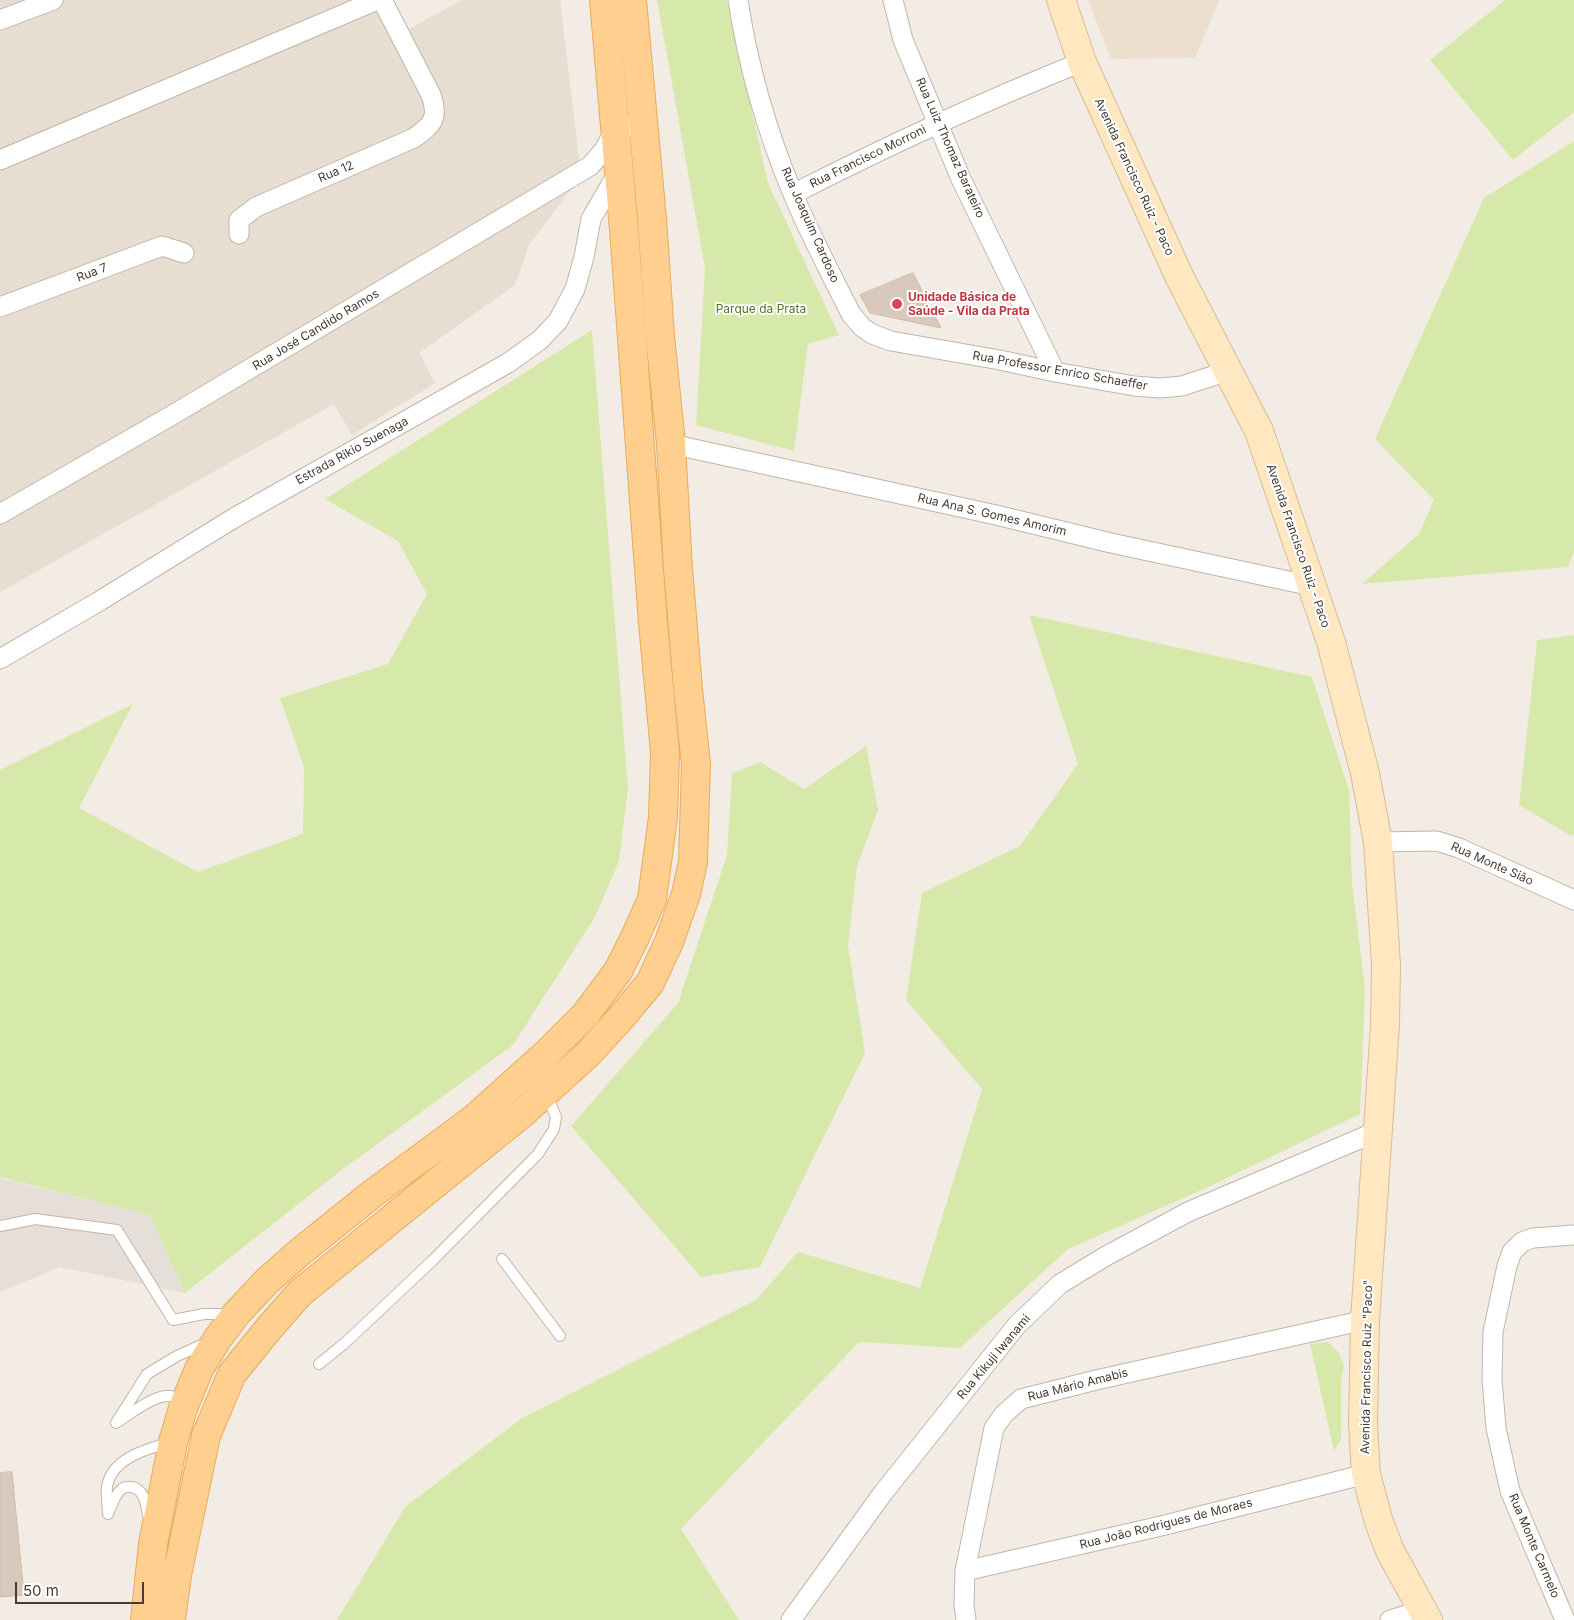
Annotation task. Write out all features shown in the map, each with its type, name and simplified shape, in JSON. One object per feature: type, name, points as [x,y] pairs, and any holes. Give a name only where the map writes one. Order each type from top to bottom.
[{"type":"main road","points":[[145,1620],[153,1544],[173,1442],[183,1408],[199,1368],[218,1338],[236,1314],[300,1252],[372,1194],[474,1118],[573,1028],[586,1014],[618,971],[652,899],[663,817],[665,752],[653,623],[616,128],[604,0]]},
{"type":"main road","points":[[171,1620],[177,1575],[206,1436],[232,1374],[300,1293],[382,1228],[545,1092],[588,1053],[650,983],[669,942],[686,894],[693,862],[696,764],[678,568],[671,444],[660,336],[632,0]]},
{"type":"street","points":[[0,20],[53,0]]},
{"type":"street","points":[[0,160],[377,0]]},
{"type":"street","name":"Rua 12","points":[[239,234],[239,220],[256,207],[414,138],[428,128],[433,120],[435,108],[431,95],[382,0]]},
{"type":"street","name":"Rua Joaquim Cardoso","points":[[738,0],[754,79],[774,144],[793,194],[851,314],[862,327],[872,334],[891,341]]},
{"type":"street","name":"Rua Luiz Thomaz Barateiro","points":[[893,0],[904,40],[961,180],[1056,372]]},
{"type":"street","name":"Avenida Francisco Ruiz - Paco","points":[[1060,0],[1082,62],[1180,276],[1259,431],[1331,642],[1365,773],[1378,842],[1386,973],[1385,1025],[1378,1132]]},
{"type":"street","name":"Rua Francisco Morroni","points":[[793,194],[852,164],[939,124],[1082,62]]},
{"type":"street","points":[[616,128],[643,126]]},
{"type":"street","name":"Rua José Candido Ramos","points":[[0,514],[177,412],[590,166],[604,150],[616,128]]},
{"type":"street","name":"Estrada Rikio Suenaga","points":[[0,659],[98,602],[234,518],[508,364],[540,340],[558,321],[576,289],[591,219],[618,171]]},
{"type":"street","name":"Rua 7","points":[[0,307],[162,246],[184,254]]},
{"type":"street","name":"Rua Professor Enrico Schaeffer","points":[[891,341],[1134,386],[1160,388],[1182,386],[1228,371]]},
{"type":"street","name":"Rua Ana S. Gomes Amorim","points":[[671,444],[1312,586]]},
{"type":"street","name":"Rua Monte Sião","points":[[1378,842],[1437,841],[1459,848],[1574,900]]},
{"type":"street","name":"Avenida Francisco Ruiz \"Paco\"","points":[[1378,1132],[1365,1320],[1363,1424],[1366,1474],[1378,1519],[1390,1551],[1425,1615]]},
{"type":"street","name":"Rua Kikuji Iwanami","points":[[791,1620],[883,1493],[1017,1325],[1060,1284],[1106,1256],[1188,1212],[1378,1132]]},
{"type":"street","name":"Rua Monte Carmelo","points":[[1566,1620],[1510,1491],[1496,1428],[1492,1379],[1493,1332],[1507,1266],[1512,1252],[1522,1242],[1533,1238],[1574,1235]]},
{"type":"street","name":"Rua Monte Carmelo","points":[[1554,1237],[1574,1242]]},
{"type":"street","name":"Rua Mário Amabis","points":[[966,1620],[964,1605],[965,1571],[994,1428],[1004,1414],[1021,1399],[1096,1380],[1365,1320]]},
{"type":"street","name":"Rua João Rodrigues de Moraes","points":[[965,1571],[1161,1526],[1366,1474]]},
{"type":"street","points":[[1390,1620],[1425,1615]]},
{"type":"lane","points":[[319,1364],[345,1343],[432,1261],[538,1154],[554,1129],[556,1117],[545,1092]]},
{"type":"lane","points":[[0,1226],[35,1218],[117,1230],[173,1320],[204,1314],[236,1314]]},
{"type":"lane","points":[[502,1259],[560,1336]]},
{"type":"lane","points":[[183,1408],[180,1401],[174,1396],[164,1396],[153,1399],[116,1423],[147,1374],[177,1356],[218,1338]]},
{"type":"lane","points":[[153,1544],[143,1495],[130,1486],[123,1488],[118,1493],[108,1514],[107,1487],[110,1477],[117,1468],[132,1456],[147,1449],[173,1442]]},
{"type":"shaded area","points":[[0,0],[392,0],[407,30],[462,0],[560,0],[581,176],[529,245],[515,285],[419,353],[435,383],[352,435],[334,404],[0,592]]},
{"type":"shaded area","points":[[1088,0],[1219,0],[1219,2],[1195,58],[1111,59]]},
{"type":"shaded area","points":[[0,1178],[150,1215],[185,1293],[60,1267],[0,1292]]},
{"type":"green space","name":"Parque da Prata","points":[[657,0],[727,0],[768,183],[839,335],[808,344],[794,451],[696,425],[705,268]]},
{"type":"green space","points":[[1505,0],[1574,0],[1574,112],[1513,160],[1430,60]]},
{"type":"green space","points":[[1574,141],[1574,552],[1568,567],[1362,584],[1419,534],[1434,500],[1375,439],[1484,198]]},
{"type":"green space","points":[[592,330],[628,789],[619,861],[595,917],[513,1045],[343,1169],[185,1293],[150,1215],[0,1177],[0,770],[133,704],[79,808],[198,872],[303,834],[304,767],[280,698],[388,664],[427,594],[398,541],[325,499]]},
{"type":"green space","points":[[1029,615],[1312,677],[1349,790],[1352,883],[1365,989],[1360,1114],[1206,1188],[1068,1249],[960,1348],[859,1342],[681,1529],[739,1620],[337,1620],[405,1507],[522,1418],[756,1300],[798,1252],[920,1288],[982,1089],[906,1000],[922,893],[1020,846],[1078,764]]},
{"type":"green space","points":[[1574,635],[1574,834],[1571,836],[1519,805],[1537,640]]},
{"type":"green space","points":[[866,746],[878,810],[857,866],[848,945],[865,1053],[760,1267],[701,1277],[571,1126],[678,1003],[727,855],[732,773],[760,762],[804,789]]},
{"type":"green space","points":[[1328,1342],[1339,1353],[1344,1365],[1341,1382],[1341,1439],[1334,1451],[1310,1344]]},
{"type":"building","name":"Unidade Básica de Saúde - Vila da Prata","points":[[913,273],[941,328],[870,313],[860,295]]},
{"type":"building","points":[[12,1472],[24,1595],[0,1597],[0,1473]]},
{"type":"place","name":"Unidade Básica de Saúde - Vila da Prata","points":[[897,304]]}]
